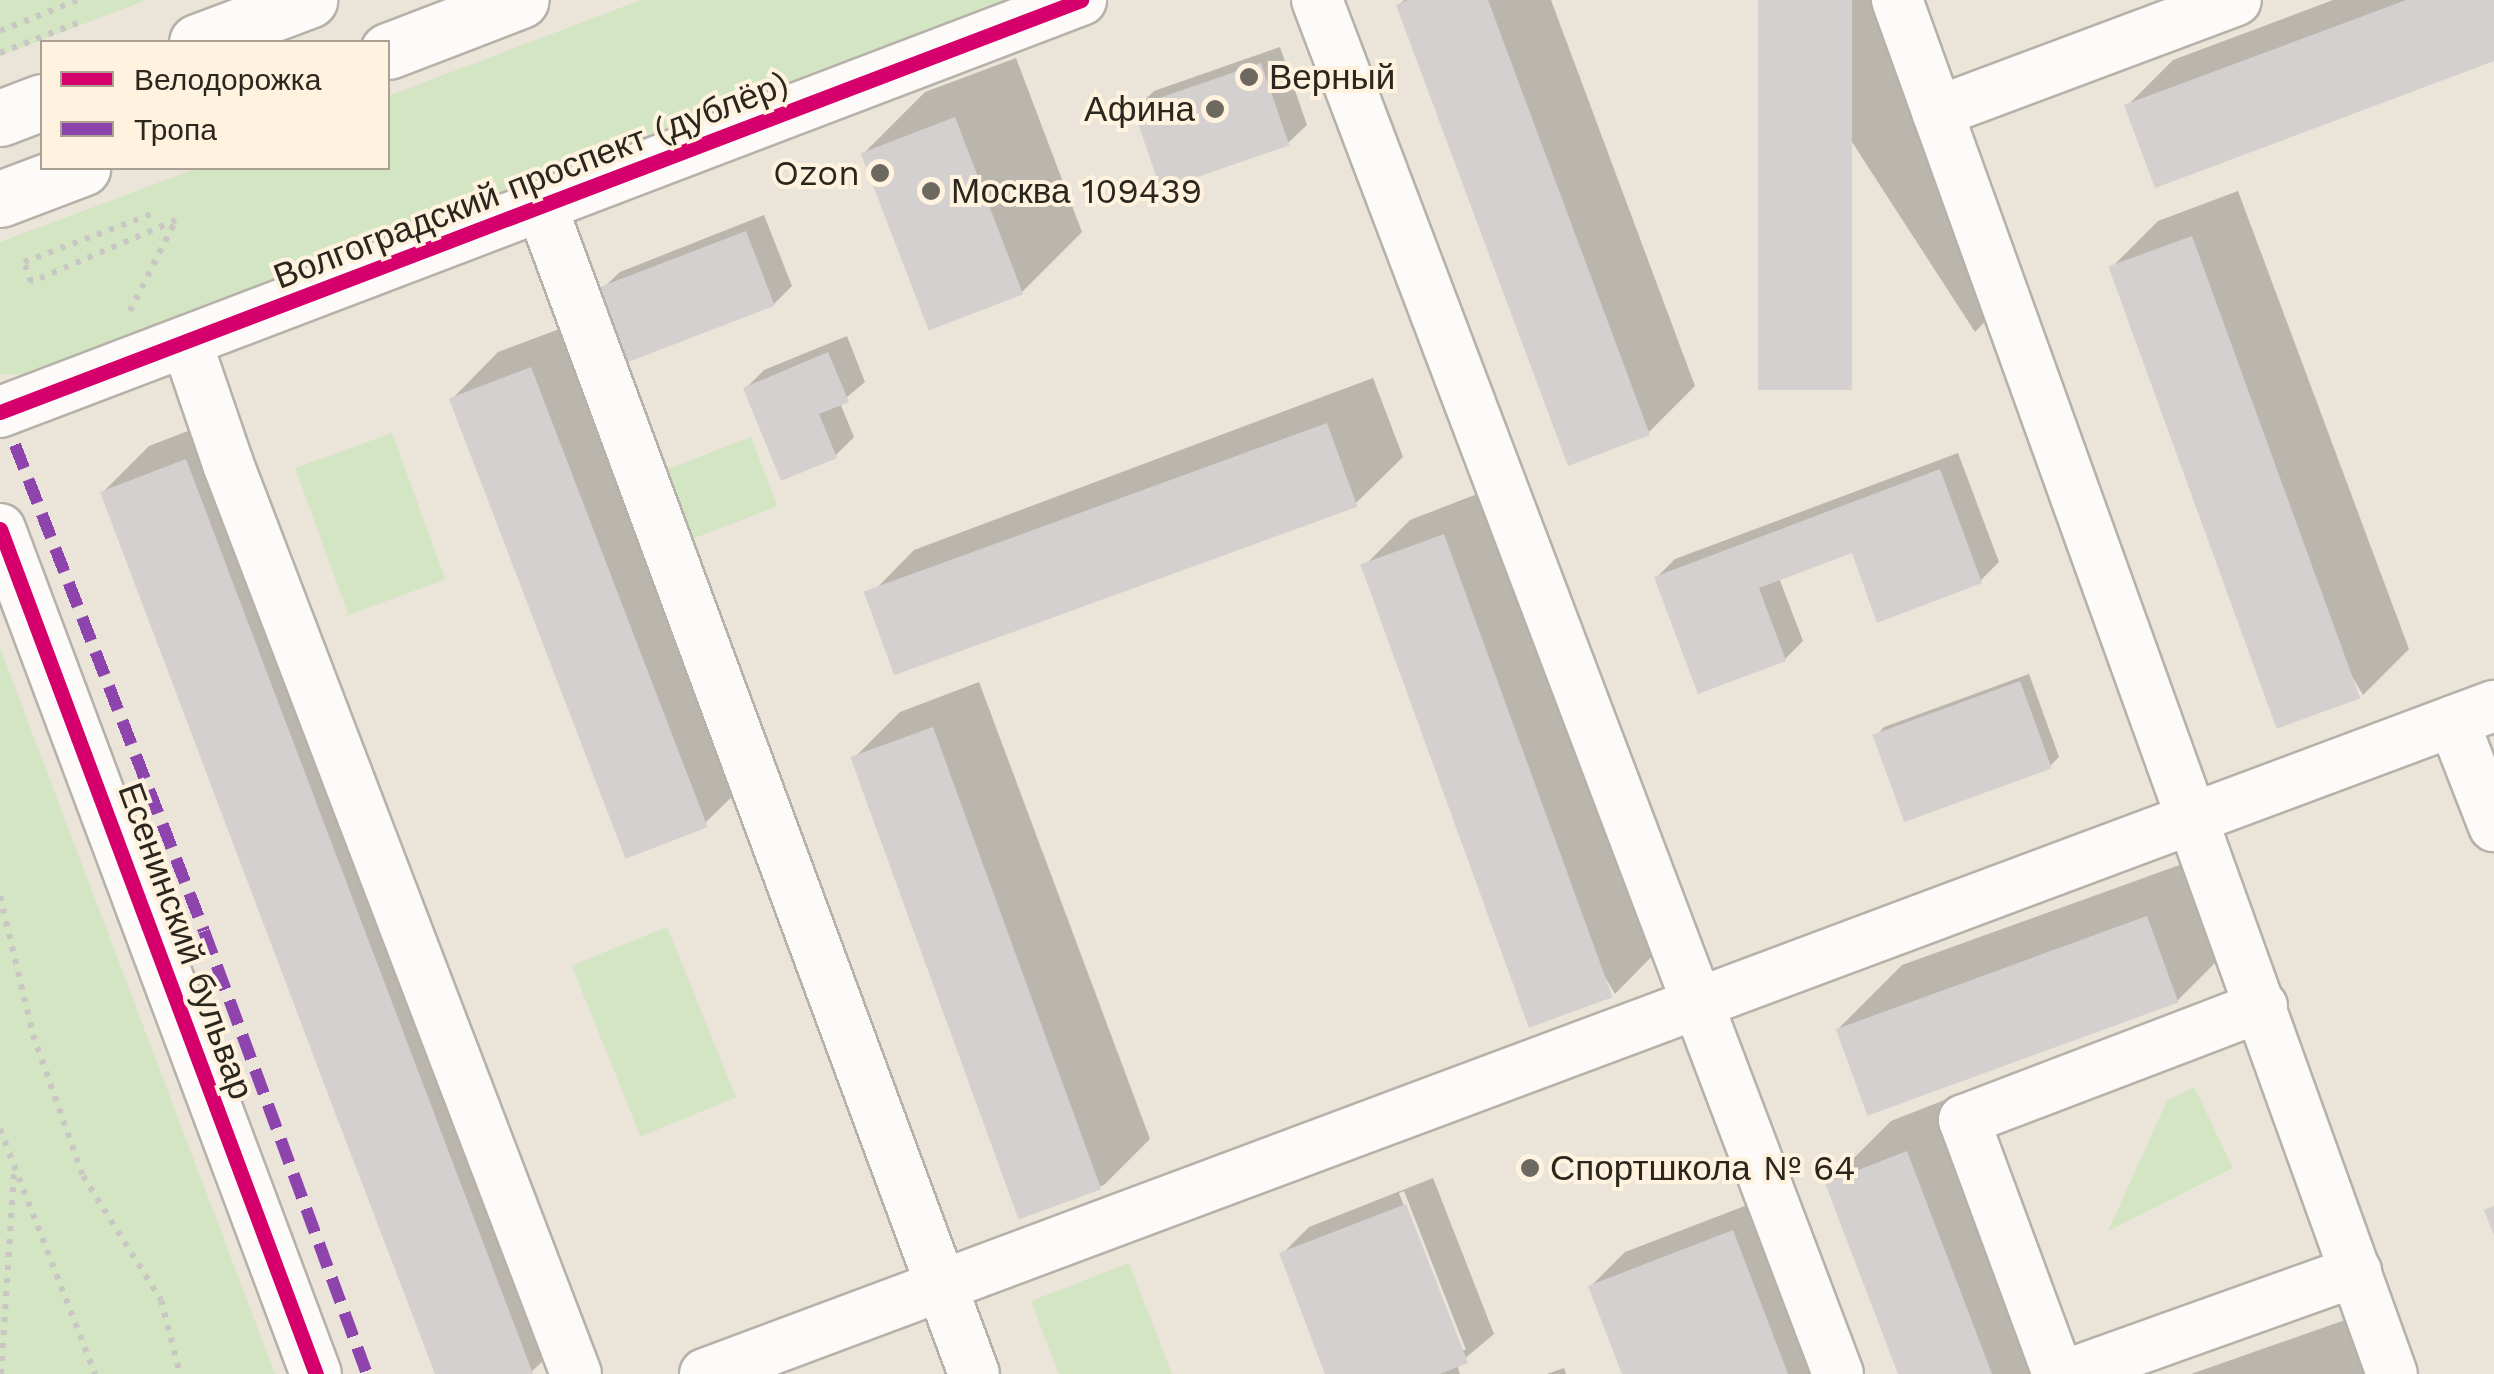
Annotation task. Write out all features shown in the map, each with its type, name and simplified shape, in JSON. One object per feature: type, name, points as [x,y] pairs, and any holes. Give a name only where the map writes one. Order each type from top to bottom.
[{"type":"main road","points":[[202,40],[309,0]]},
{"type":"main road","points":[[390,50],[521,0]]},
{"type":"main road","points":[[0,118],[40,103]]},
{"type":"main road","points":[[0,199],[77,170]]},
{"type":"street","name":"Волгоградский проспект (дублёр)","points":[[0,412],[187,344],[1081,0]]},
{"type":"street","points":[[1318,0],[1694,1002],[1838,1374]]},
{"type":"street","points":[[1897,0],[2196,820],[2392,1374]]},
{"type":"street","points":[[1937,112],[2231,1]]},
{"type":"street","points":[[542,208],[974,1374]]},
{"type":"street","points":[[187,344],[228,464],[576,1374]]},
{"type":"street","name":"Есенинский бульвар","points":[[0,529],[316,1374]]},
{"type":"street","points":[[705,1374],[756,1365],[941,1287],[1694,1002],[2196,820],[2473,713],[2494,826]]},
{"type":"street","points":[[2058,1374],[1964,1120],[2262,1006]]},
{"type":"street","points":[[2070,1374],[2356,1271]]},
{"type":"path","points":[[0,32],[78,0]]},
{"type":"path","points":[[0,53],[80,22]]},
{"type":"path","points":[[93,379],[176,220],[31,282],[24,262],[158,212]]},
{"type":"path","points":[[0,896],[33,1034],[83,1176],[162,1300],[180,1374]]},
{"type":"path","points":[[0,931],[10,938]]},
{"type":"path","points":[[0,1128],[95,1374]]},
{"type":"path","points":[[0,1374],[15,1167]]},
{"type":"green space","points":[[0,0],[146,0],[40,40],[0,56]]},
{"type":"green space","points":[[641,0],[1014,0],[35,375],[0,374],[0,242],[193,170],[390,170],[390,95]]},
{"type":"green space","points":[[392,433],[445,580],[349,615],[295,468]]},
{"type":"green space","points":[[751,437],[778,506],[693,539],[666,470]]},
{"type":"green space","points":[[0,648],[275,1374],[0,1374]]},
{"type":"green space","points":[[667,927],[736,1098],[640,1136],[572,966]]},
{"type":"green space","points":[[2194,1087],[2233,1168],[2108,1231],[2167,1101]]},
{"type":"green space","points":[[1129,1263],[1172,1374],[1059,1374],[1031,1301]]},
{"type":"building","points":[[1408,0],[1488,0],[1650,435],[1568,466],[1396,5]]},
{"type":"building","points":[[1758,0],[1852,0],[1852,390],[1758,390]]},
{"type":"building","points":[[2406,0],[2494,0],[2494,61],[2155,188],[2124,105]]},
{"type":"building","points":[[1261,63],[1289,145],[1161,190],[1132,107]]},
{"type":"building","points":[[955,117],[1023,294],[929,331],[861,153]]},
{"type":"building","points":[[746,231],[775,306],[626,363],[598,288]]},
{"type":"building","points":[[2192,236],[2360,698],[2277,729],[2108,266]]},
{"type":"building","points":[[828,352],[849,402],[819,414],[837,458],[781,481],[743,388]]},
{"type":"building","points":[[531,367],[708,827],[626,859],[449,399]]},
{"type":"building","points":[[1327,423],[1357,507],[894,675],[864,592]]},
{"type":"building","points":[[186,459],[533,1374],[435,1374],[334,1110],[100,492]]},
{"type":"building","points":[[1940,469],[1982,583],[1877,623],[1852,553],[1759,588],[1786,661],[1698,694],[1654,577]]},
{"type":"building","points":[[1444,534],[1613,997],[1529,1028],[1360,564]]},
{"type":"building","points":[[2020,681],[2052,768],[1904,822],[1872,735]]},
{"type":"building","points":[[933,727],[1101,1189],[1019,1219],[850,757]]},
{"type":"building","points":[[2147,916],[2178,1002],[1867,1116],[1836,1029]]},
{"type":"building","points":[[1907,1151],[1992,1374],[1898,1374],[1825,1183]]},
{"type":"building","points":[[1406,1204],[1468,1363],[1440,1374],[1325,1374],[1279,1253]]},
{"type":"building","points":[[2494,1206],[2494,1236],[2484,1210]]},
{"type":"building","points":[[1733,1230],[1788,1374],[1622,1374],[1588,1286]]},
{"type":"marked path","points":[[15,445],[204,931],[367,1374]]},
{"type":"cycle path","points":[[0,412],[1081,0]]},
{"type":"cycle path","points":[[0,529],[316,1374]]},
{"type":"place","name":"Верный","points":[[1249,77]]},
{"type":"place","name":"Афина","points":[[1215,109]]},
{"type":"place","name":"Ozon","points":[[880,173]]},
{"type":"place","name":"Москва 109439","points":[[931,191]]},
{"type":"place","name":"Спортшкола № 64","points":[[1530,1168]]}]
